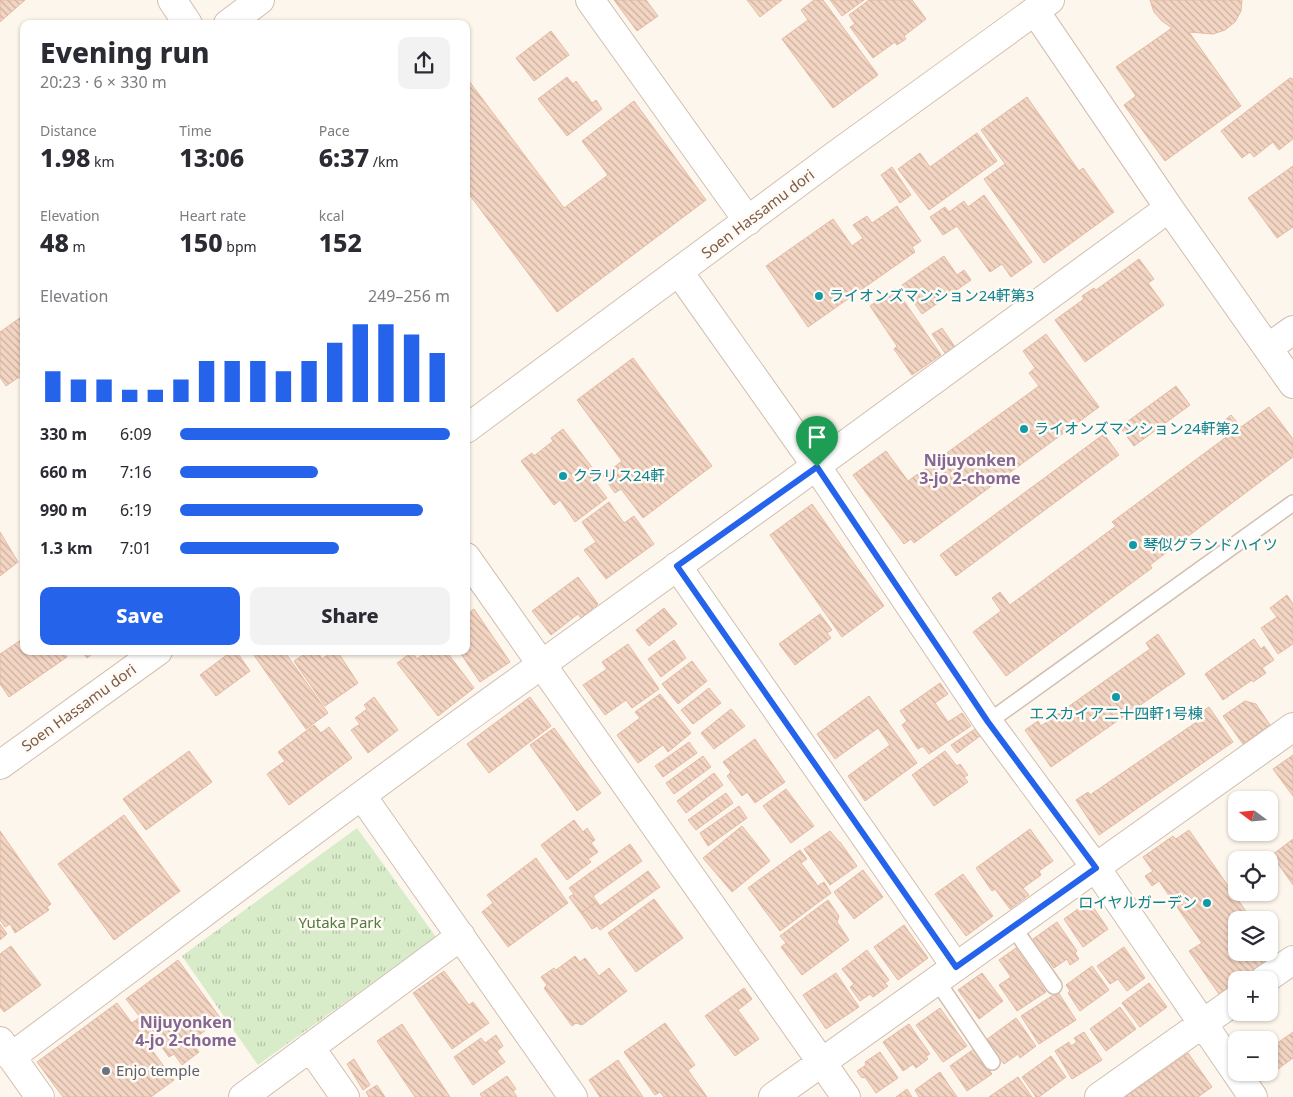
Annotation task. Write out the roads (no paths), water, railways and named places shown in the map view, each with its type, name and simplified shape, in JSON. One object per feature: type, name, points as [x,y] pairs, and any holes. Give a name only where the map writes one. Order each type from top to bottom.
[{"type":"street","points":[[172,0],[185,20]]},
{"type":"street","points":[[233,20],[260,0]]},
{"type":"street","points":[[590,0],[748,221]]},
{"type":"street","points":[[1042,6],[1169,208],[1293,384]]},
{"type":"street","name":"Soen Hassamu dori","points":[[470,418],[679,272],[837,154],[1042,6]]},
{"type":"street","points":[[40,1097],[6,1049],[362,796],[677,566],[817,467],[1169,208]]},
{"type":"street","points":[[679,272],[817,467],[988,722],[1096,868],[1228,1060]]},
{"type":"street","points":[[1268,348],[1293,330]]},
{"type":"street","points":[[470,563],[846,1097]]},
{"type":"street","points":[[677,566],[947,974]]},
{"type":"street","name":"Soen Hassamu dori","points":[[0,765],[152,655]]},
{"type":"street","points":[[773,1097],[1293,727]]},
{"type":"street","points":[[362,796],[574,1097]]},
{"type":"street","points":[[242,1097],[461,936]]},
{"type":"street","points":[[1277,971],[1293,960]]},
{"type":"street","points":[[1099,1097],[1228,1006]]},
{"type":"street","points":[[310,1048],[345,1097]]},
{"type":"street","points":[[1242,1081],[1253,1097]]},
{"type":"lane","points":[[988,722],[1293,503]]},
{"type":"lane","points":[[1012,927],[1054,986]]},
{"type":"lane","points":[[947,974],[992,1062]]},
{"type":"place","name":"ライオンズマンション24軒第3","points":[[819,296]]},
{"type":"place","name":"ライオンズマンション24軒第2","points":[[1024,429]]},
{"type":"place","name":"クラリス24軒","points":[[563,476]]},
{"type":"place","name":"琴似グランドハイツ","points":[[1133,545]]},
{"type":"place","name":"エスカイア二十四軒1号棟","points":[[1116,697]]},
{"type":"place","name":"ロイヤルガーデン","points":[[1207,903]]},
{"type":"place","name":"Enjo temple","points":[[106,1071]]},
{"type":"district","name":"Nijuyonken 3-jo 2-chome","points":[[970,469]]},
{"type":"district","name":"Nijuyonken 4-jo 2-chome","points":[[186,1031]]},
{"type":"park label","name":"Yutaka Park","points":[[340,923]]}]
